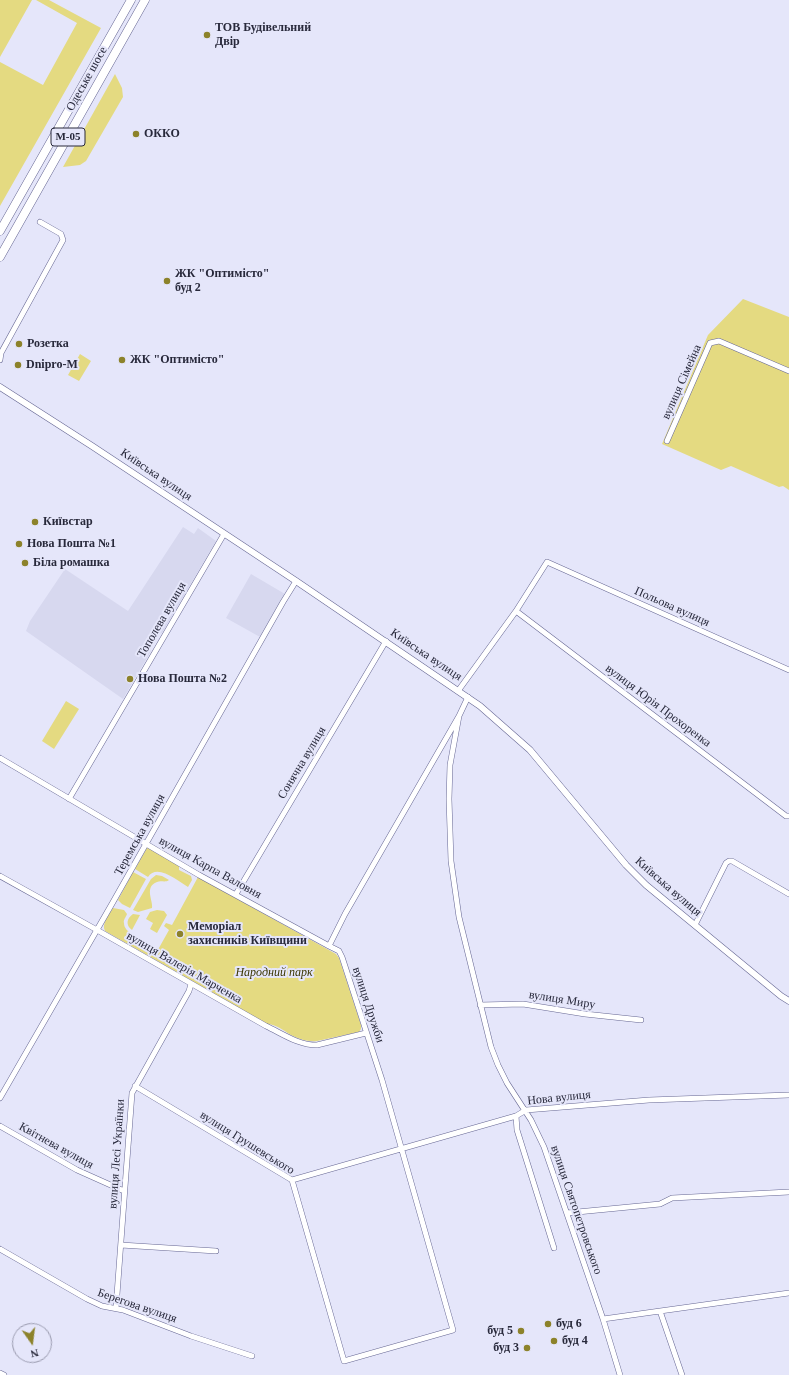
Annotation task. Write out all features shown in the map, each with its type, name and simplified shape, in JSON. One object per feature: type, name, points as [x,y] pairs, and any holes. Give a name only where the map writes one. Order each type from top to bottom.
[{"type":"highway","name":"Одеське шосе","points":[[0,231],[132,0]]},
{"type":"highway","name":"Одеське шосе","points":[[0,257],[145,0]]},
{"type":"street","points":[[0,360],[1,354],[63,240],[61,234],[40,222]]},
{"type":"street","name":"вулиця Сімейна","points":[[667,441],[710,343],[719,341],[789,371]]},
{"type":"street","name":"Київська вулиця","points":[[0,387],[296,581],[468,697],[530,750],[626,866],[646,885],[789,1002]]},
{"type":"street","name":"Тополева вулиця","points":[[69,799],[224,534]]},
{"type":"street","name":"Польова вулиця","points":[[516,611],[547,562],[789,670]]},
{"type":"street","name":"Теремська вулиця","points":[[0,1098],[296,581]]},
{"type":"street","points":[[458,691],[516,611]]},
{"type":"street","name":"вулиця Юрія Прохоренка","points":[[516,611],[786,816],[789,816]]},
{"type":"street","name":"Сонячна вулиця","points":[[236,894],[386,641]]},
{"type":"street","points":[[329,946],[345,914],[460,716],[468,697]]},
{"type":"street","name":"вулиця Святопетровського","points":[[460,716],[450,765],[449,799],[451,861],[458,917],[491,1047],[507,1083],[526,1110],[544,1147],[603,1319],[620,1375]]},
{"type":"street","name":"вулиця Карпа Валовня","points":[[0,758],[199,875],[329,946]]},
{"type":"street","points":[[695,925],[728,861],[732,861],[789,894]]},
{"type":"street","name":"вулиця Валерія Марченка","points":[[1,878],[97,930],[291,1040],[310,1045],[318,1045],[366,1033]]},
{"type":"street","name":"вулиця Дружби","points":[[329,946],[339,951],[342,957],[382,1080],[453,1330],[344,1361]]},
{"type":"street","name":"вулиця Лесі Українки","points":[[116,1308],[131,1099],[135,1086],[189,991],[191,984]]},
{"type":"street","name":"вулиця Миру","points":[[480,1005],[523,1004],[585,1014],[641,1020]]},
{"type":"street","name":"вулиця Грушевського","points":[[135,1086],[292,1180],[344,1361]]},
{"type":"street","name":"Нова вулиця","points":[[292,1180],[516,1116],[526,1110],[649,1100],[789,1095]]},
{"type":"street","points":[[516,1116],[517,1130],[554,1248]]},
{"type":"street","name":"Квітнева вулиця","points":[[0,1126],[77,1170],[124,1191]]},
{"type":"street","points":[[567,1214],[660,1204],[672,1198],[789,1192]]},
{"type":"street","points":[[121,1245],[216,1251]]},
{"type":"street","name":"Берегова вулиця","points":[[0,1249],[87,1299],[102,1306],[123,1310],[191,1336],[252,1356]]},
{"type":"street","points":[[603,1319],[789,1293]]},
{"type":"street","points":[[660,1311],[682,1375]]},
{"type":"street","points":[[0,1373],[4,1375]]},
{"type":"shaded area","points":[[183,527],[194,534],[198,528],[216,541],[162,633],[153,635],[148,641],[151,651],[123,699],[26,631],[30,621],[65,569],[128,611]]},
{"type":"shaded area","points":[[251,574],[285,594],[260,637],[226,618]]},
{"type":"green space","points":[[0,0],[32,0],[0,57]]},
{"type":"green space","points":[[36,0],[49,0],[101,28],[0,206],[0,62],[43,85],[77,23]]},
{"type":"green space","points":[[115,74],[122,88],[123,97],[86,161],[80,165],[63,167]]},
{"type":"green space","points":[[743,299],[789,317],[789,490],[783,486],[779,487],[731,466],[721,470],[662,444],[708,335]]},
{"type":"green space","points":[[80,354],[91,361],[79,381],[68,375]]},
{"type":"green space","points":[[66,701],[79,709],[54,749],[42,741]]},
{"type":"green space","points":[[147,848],[179,865],[179,870],[191,876],[192,880],[188,887],[168,874],[157,872],[152,873],[148,877],[135,869]]},
{"type":"green space","points":[[133,872],[146,879],[130,908],[118,900]]},
{"type":"green space","points":[[156,875],[162,876],[169,880],[157,882],[151,887],[150,894],[152,908],[138,912],[133,910],[151,879]]},
{"type":"green space","name":"Народний парк","points":[[198,877],[336,954],[339,958],[361,1025],[359,1032],[317,1041],[307,1041],[297,1038],[277,1026],[267,1024],[105,931],[105,922],[113,908],[124,910],[127,914],[124,920],[126,929],[142,941],[139,947],[155,955],[169,930],[164,926],[166,923],[172,925]]},
{"type":"green space","points":[[157,910],[164,911],[167,915],[157,933],[150,929],[153,923],[146,919],[150,912]]},
{"type":"green space","points":[[133,914],[140,915],[132,930],[128,926],[128,922],[129,917]]},
{"type":"place","name":"ТОВ Будівельний Двір","points":[[207,35]]},
{"type":"place","name":"ОККО","points":[[136,134]]},
{"type":"place","name":"ЖК \"Оптимісто\" буд 2","points":[[167,281]]},
{"type":"place","name":"Розетка","points":[[19,344]]},
{"type":"place","name":"ЖК \"Оптимісто\"","points":[[122,360]]},
{"type":"place","name":"Dnipro-M","points":[[18,365]]},
{"type":"place","name":"Київстар","points":[[35,522]]},
{"type":"place","name":"Нова Пошта №1","points":[[19,544]]},
{"type":"place","name":"Біла ромашка","points":[[25,563]]},
{"type":"place","name":"Нова Пошта №2","points":[[130,679]]},
{"type":"place","name":"Меморіал захисників Київщини","points":[[180,934]]},
{"type":"place","name":"буд 6","points":[[548,1324]]},
{"type":"place","name":"буд 5","points":[[521,1331]]},
{"type":"place","name":"буд 4","points":[[554,1341]]},
{"type":"place","name":"буд 3","points":[[527,1348]]}]
